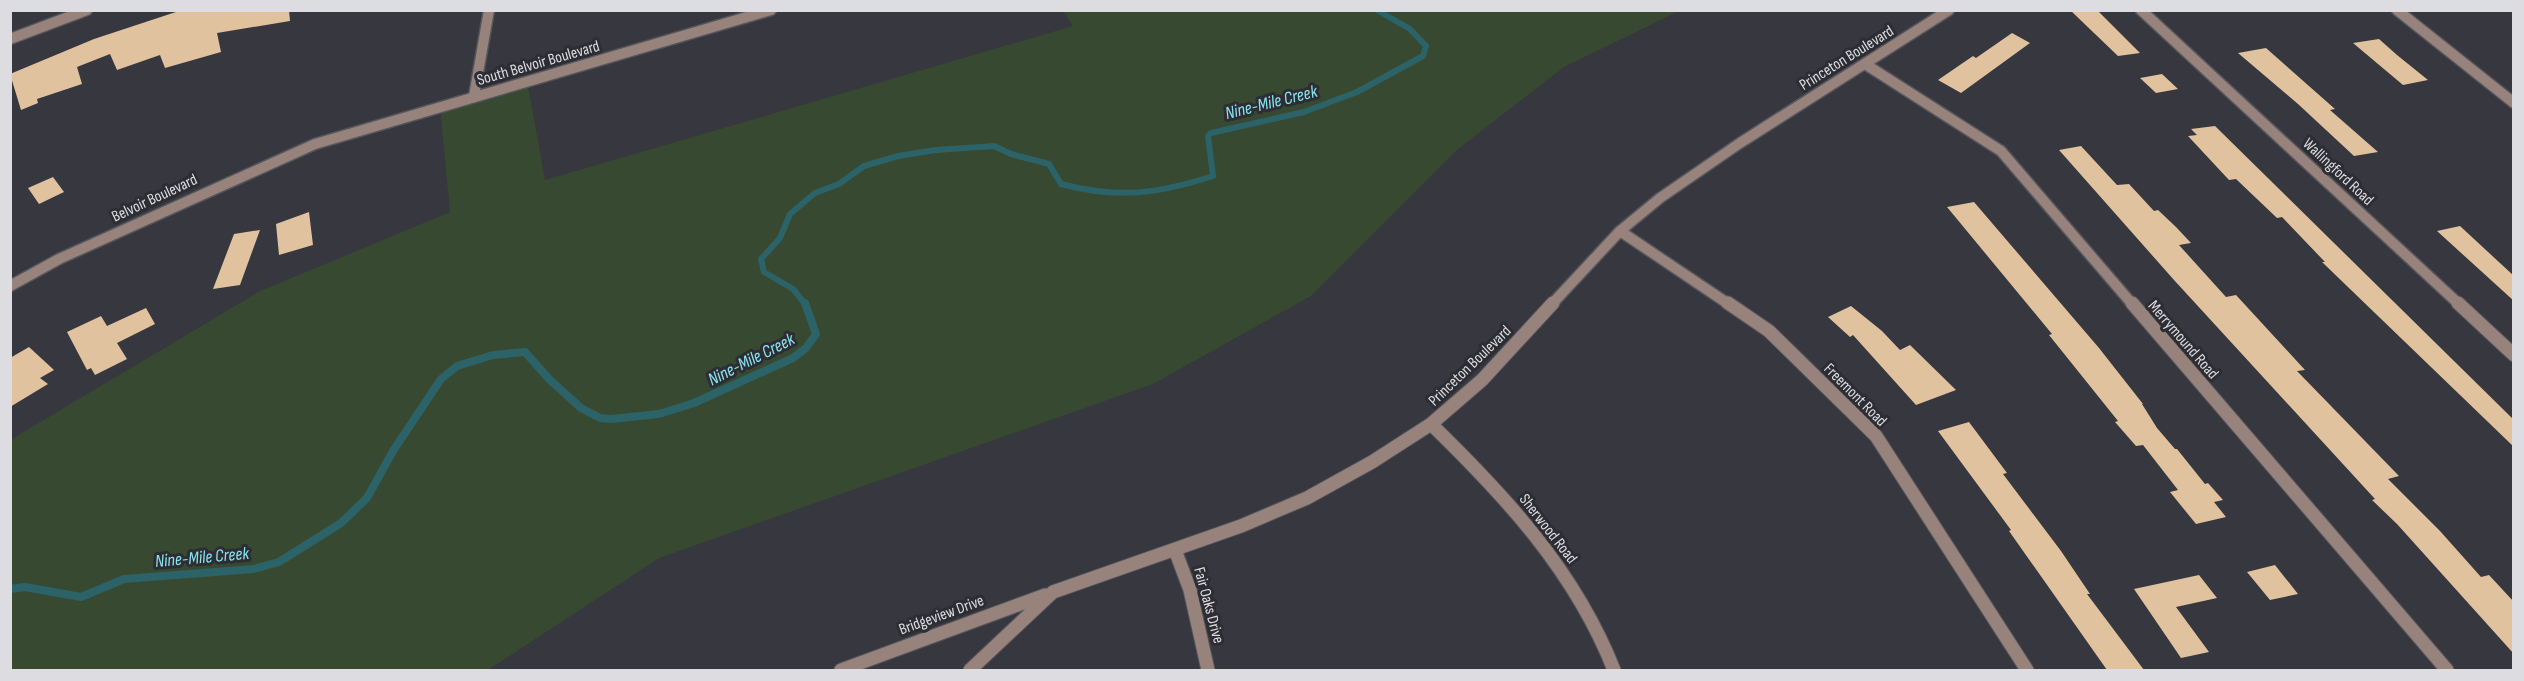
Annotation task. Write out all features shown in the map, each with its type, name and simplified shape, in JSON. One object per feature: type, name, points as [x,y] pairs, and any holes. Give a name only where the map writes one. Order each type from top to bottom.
[{"type":"street","points":[[10,39],[87,10]]},
{"type":"street","points":[[474,96],[489,10]]},
{"type":"street","name":"South Belvoir Boulevard","points":[[315,144],[771,10]]},
{"type":"street","name":"Princeton Boulevard","points":[[970,670],[1053,592],[1175,550],[1307,498],[1372,462],[1431,424],[1490,371],[1620,231],[1660,198],[1740,143],[1949,10]]},
{"type":"street","name":"Wallingford Road","points":[[2141,10],[2514,355]]},
{"type":"street","points":[[2397,10],[2514,103]]},
{"type":"street","name":"Merrymound Road","points":[[1865,64],[2001,151],[2447,670]]},
{"type":"street","name":"Belvoir Boulevard","points":[[10,286],[59,259],[315,144]]},
{"type":"street","name":"Freemont Road","points":[[1620,231],[1769,331],[1876,436],[2027,670]]},
{"type":"street","name":"Sherwood Road","points":[[1431,424],[1484,475],[1528,524],[1564,573],[1594,623],[1614,670]]},
{"type":"street","name":"Fair Oaks Drive","points":[[1175,550],[1190,590],[1208,670]]},
{"type":"street","name":"Bridgeview Drive","points":[[841,670],[1053,592]]},
{"type":"green space","points":[[1063,11],[1679,11],[1564,67],[1458,149],[1311,296],[1153,384],[659,558],[488,670],[11,670],[10,440],[260,291],[450,212],[440,107],[527,81],[545,180],[1073,26]]},
{"type":"building","points":[[182,10],[289,10],[290,21],[217,33],[221,52],[165,68],[160,55],[117,70],[110,54],[77,67],[82,84],[37,99],[38,103],[21,110],[10,74],[94,39]]},
{"type":"building","points":[[2070,10],[2097,10],[2140,53],[2118,56]]},
{"type":"building","points":[[2012,33],[2030,43],[1961,93],[1938,80],[1973,56],[1976,58]]},
{"type":"building","points":[[2379,39],[2428,80],[2403,85],[2353,43]]},
{"type":"building","points":[[2266,48],[2335,109],[2330,110],[2378,152],[2354,156],[2238,53]]},
{"type":"building","points":[[2162,74],[2178,89],[2156,93],[2140,78]]},
{"type":"building","points":[[2215,126],[2514,420],[2514,447],[2322,262],[2325,262],[2282,217],[2277,218],[2236,179],[2229,180],[2188,136],[2197,135],[2191,129]]},
{"type":"building","points":[[2081,146],[2117,185],[2129,184],[2154,211],[2158,210],[2176,227],[2191,243],[2179,245],[2226,297],[2236,295],[2305,370],[2297,371],[2399,476],[2388,479],[2440,531],[2481,577],[2489,575],[2514,602],[2514,654],[2397,524],[2372,500],[2375,499],[2174,280],[2059,150]]},
{"type":"building","points":[[53,177],[64,192],[39,204],[28,188]]},
{"type":"building","points":[[1974,202],[2099,348],[2143,404],[2157,428],[2205,484],[2208,483],[2223,500],[2214,502],[2226,517],[2196,524],[2170,492],[2178,490],[2143,445],[2136,446],[2115,422],[2118,421],[2049,335],[2052,334],[1947,207]]},
{"type":"building","points":[[309,212],[313,245],[279,255],[276,224]]},
{"type":"building","points":[[2460,226],[2514,276],[2514,301],[2437,231]]},
{"type":"building","points":[[260,230],[240,285],[213,289],[234,234]]},
{"type":"building","points":[[1851,306],[1882,331],[1900,350],[1910,345],[1956,390],[1916,405],[1853,335],[1850,337],[1828,317]]},
{"type":"building","points":[[146,308],[155,324],[117,343],[127,359],[95,375],[91,368],[87,370],[67,332],[101,316],[107,326]]},
{"type":"building","points":[[29,347],[54,370],[40,378],[48,384],[10,407],[10,358]]},
{"type":"building","points":[[1969,422],[2007,473],[2003,474],[2090,594],[2087,594],[2144,670],[2107,670],[2009,531],[2011,530],[1938,431]]},
{"type":"building","points":[[2275,565],[2298,594],[2270,600],[2247,572]]},
{"type":"building","points":[[2199,575],[2217,598],[2176,607],[2209,652],[2181,658],[2134,589]]},
{"type":"waterway","name":"Nine-Mile Creek","points":[[805,304],[793,289],[764,272],[761,259],[780,238],[790,214],[815,193],[839,184],[864,166],[898,156],[936,150],[994,146],[1011,154],[1049,164],[1061,184],[1101,192],[1155,190],[1213,176],[1208,136],[1211,133],[1304,112],[1357,92],[1423,56],[1426,46],[1410,29],[1377,10]]},
{"type":"waterway","name":"Nine-Mile Creek","points":[[10,589],[25,587],[81,597],[124,579],[254,569],[279,562],[341,523],[367,498],[393,451],[441,379],[457,366],[493,355],[525,352],[549,379],[581,408],[600,418],[659,414],[694,403],[793,358],[806,348],[816,334],[805,304]]}]
